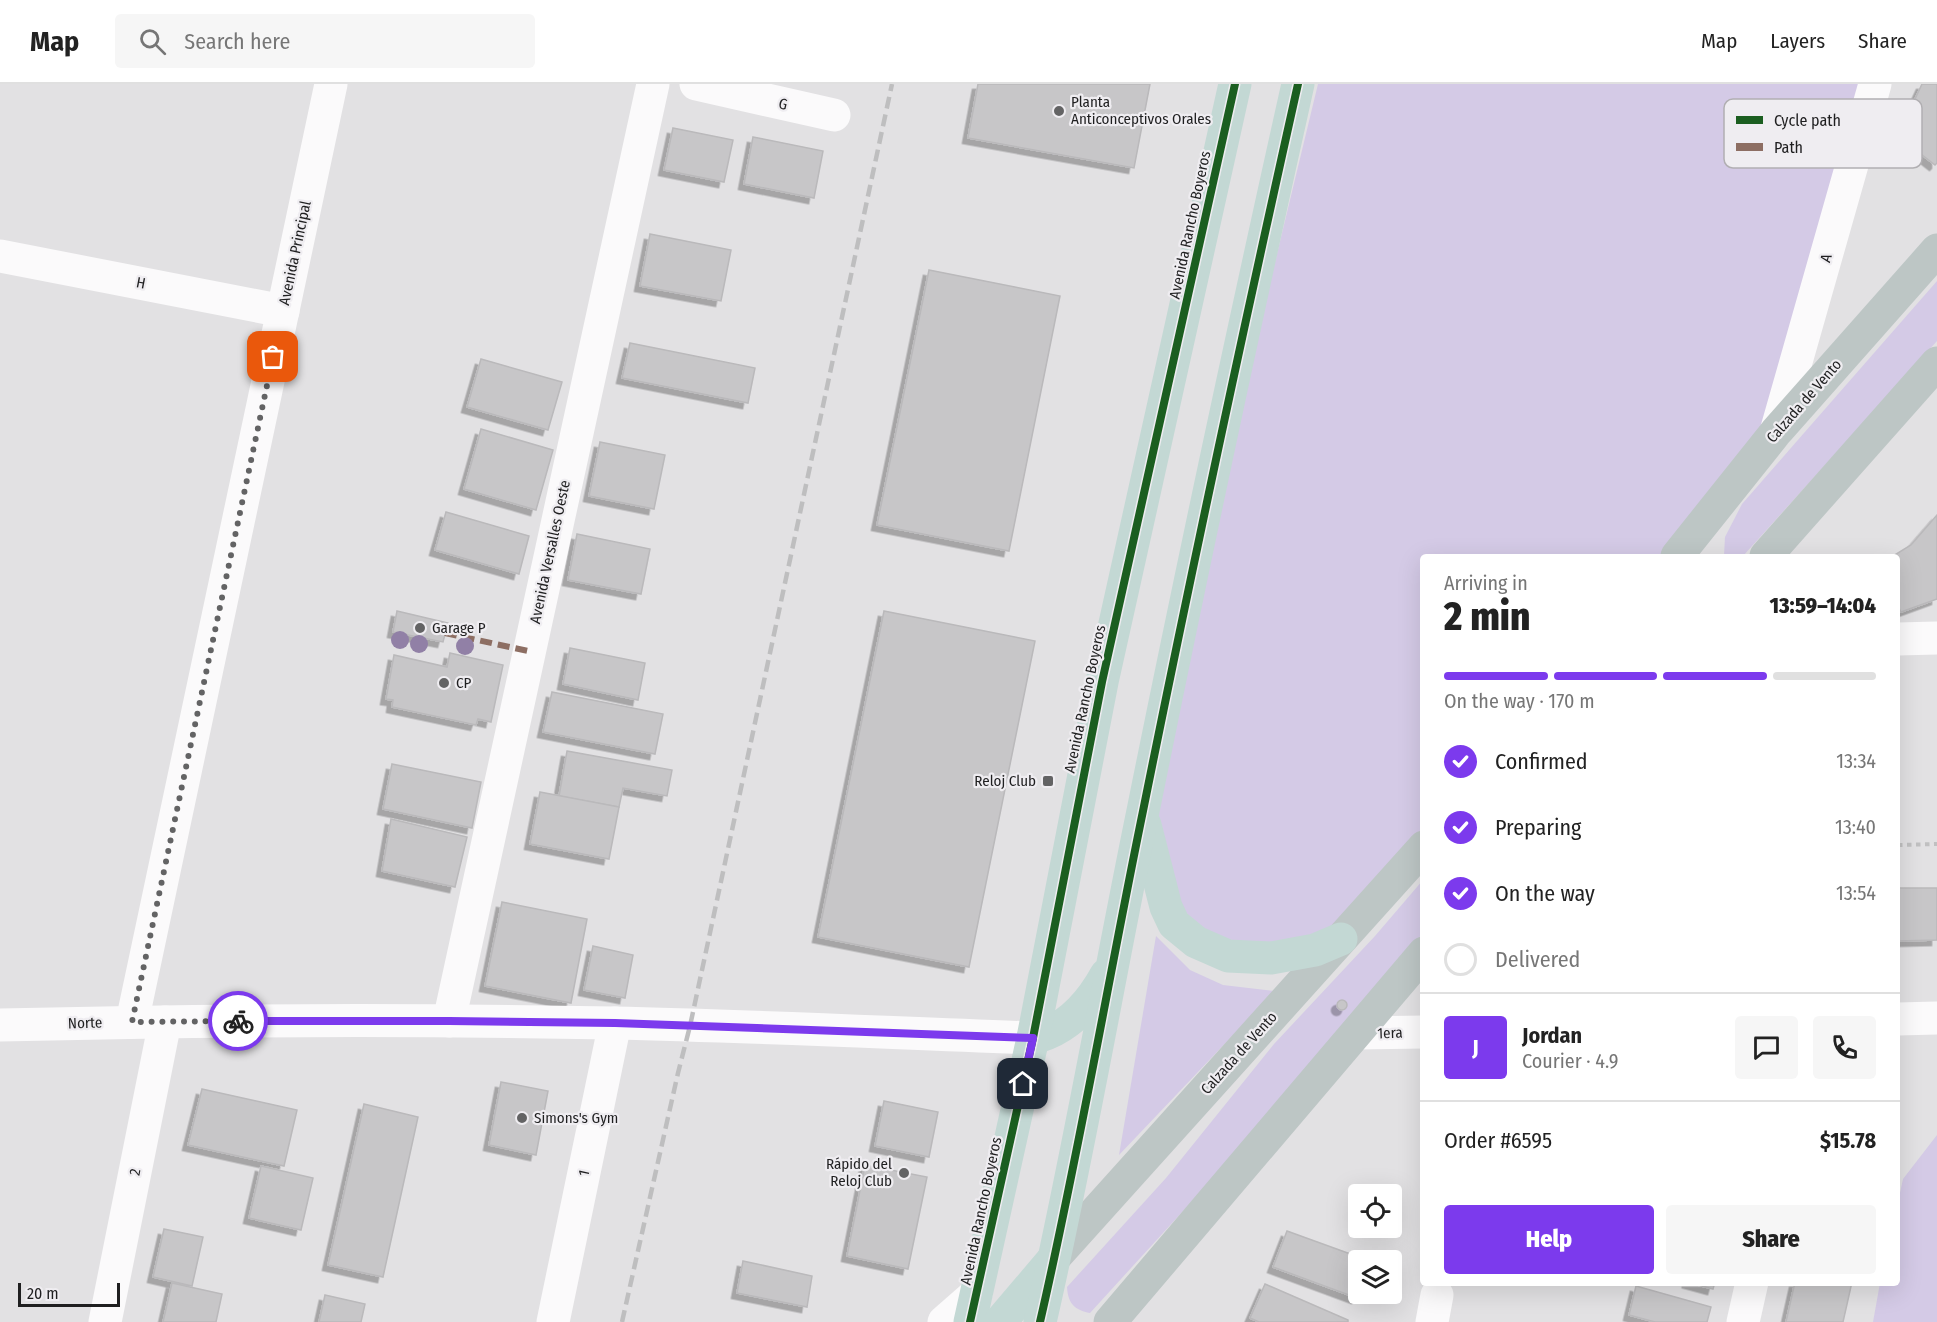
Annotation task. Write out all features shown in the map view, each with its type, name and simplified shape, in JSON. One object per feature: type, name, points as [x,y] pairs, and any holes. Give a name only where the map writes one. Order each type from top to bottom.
[{"type":"highway","name":"Avenida Rancho Boyeros","points":[[973,1308],[1033,1038],[1102,682],[1234,84]]},
{"type":"highway","points":[[1040,1322],[1115,959],[1142,813],[1298,84]]},
{"type":"highway","points":[[1142,813],[1166,907],[1174,924],[1196,942],[1228,956],[1271,958],[1315,950],[1341,939]]},
{"type":"highway","points":[[1033,1038],[1043,1036],[1070,1021],[1098,989],[1115,959]]},
{"type":"highway","points":[[1000,1322],[1054,1258]]},
{"type":"main road","name":"Calzada de Vento","points":[[1683,553],[1776,432],[1937,250]]},
{"type":"main road","points":[[1768,554],[1937,363]]},
{"type":"main road","name":"Calzada de Vento","points":[[1054,1258],[1420,851]]},
{"type":"main road","points":[[1110,1322],[1420,958]]},
{"type":"street","name":"Avenida Principal","points":[[132,1022],[331,84]]},
{"type":"street","name":"Avenida Versalles Oeste","points":[[449,1021],[653,84]]},
{"type":"street","name":"G","points":[[696,84],[834,115]]},
{"type":"street","name":"A","points":[[1871,99],[1875,84]]},
{"type":"street","name":"A","points":[[1776,432],[1851,168]]},
{"type":"street","name":"H","points":[[0,256],[283,311]]},
{"type":"street","points":[[1900,639],[1937,639]]},
{"type":"street","points":[[1900,1019],[1937,1018]]},
{"type":"street","name":"Norte","points":[[0,1025],[132,1022],[615,1023],[1033,1038]]},
{"type":"street","name":"2","points":[[105,1322],[165,1022]]},
{"type":"street","name":"1","points":[[553,1322],[615,1023]]},
{"type":"street","name":"1era","points":[[1357,1034],[1420,1032]]},
{"type":"street","points":[[1743,1322],[1751,1286]]},
{"type":"street","points":[[944,1322],[973,1308]]},
{"type":"path","points":[[1900,845],[1937,844]]},
{"type":"shaded area","points":[[1318,84],[1875,84],[1871,99],[1724,99],[1724,168],[1851,168],[1776,432],[1679,554],[1420,554],[1420,850],[1341,939],[1283,957],[1185,934],[1142,813]]},
{"type":"shaded area","points":[[1937,281],[1937,341],[1745,554],[1724,554],[1725,537],[1742,504]]},
{"type":"shaded area","points":[[1420,884],[1420,937],[1246,1142],[1090,1313],[1076,1308],[1069,1298],[1067,1287],[1166,1178],[1274,1044],[1375,936]]},
{"type":"shaded area","points":[[1156,936],[1190,970],[1223,985],[1275,991],[1119,1155]]},
{"type":"shaded area","points":[[1937,1135],[1937,1322],[1873,1322],[1879,1286],[1900,1286],[1900,1193],[1903,1179]]},
{"type":"building","name":"Planta Anticonceptivos Orales","points":[[978,84],[1150,84],[1134,168],[968,138]]},
{"type":"building","points":[[1922,84],[1937,84],[1937,163],[1935,165],[1922,155],[1922,99],[1915,99]]},
{"type":"building","points":[[673,128],[733,140],[724,182],[664,170]]},
{"type":"building","points":[[753,137],[823,151],[814,198],[744,184]]},
{"type":"building","points":[[650,234],[731,250],[721,301],[640,286]]},
{"type":"building","points":[[929,270],[1060,296],[1009,551],[877,525]]},
{"type":"building","points":[[630,343],[755,368],[748,403],[622,378]]},
{"type":"building","points":[[481,359],[562,382],[548,430],[467,407]]},
{"type":"building","points":[[481,429],[553,450],[536,510],[464,489]]},
{"type":"building","points":[[600,442],[665,455],[654,509],[589,496]]},
{"type":"building","points":[[446,512],[529,536],[519,574],[435,550]]},
{"type":"building","points":[[1937,515],[1937,599],[1901,612],[1900,554],[1896,554],[1911,545]]},
{"type":"building","points":[[577,534],[650,549],[641,594],[568,580]]},
{"type":"building","name":"Garage P","points":[[397,611],[448,623],[443,642],[393,632]]},
{"type":"building","points":[[884,611],[1035,641],[969,967],[818,937]]},
{"type":"building","points":[[570,648],[645,663],[638,700],[563,684]]},
{"type":"building","name":"CP","points":[[450,653],[503,665],[491,722],[478,719],[476,725],[392,707],[393,700],[386,699],[394,655],[447,667]]},
{"type":"building","points":[[552,692],[663,714],[655,754],[543,732]]},
{"type":"building","points":[[567,751],[672,770],[667,796],[623,788],[619,807],[559,796]]},
{"type":"building","points":[[392,764],[481,782],[472,828],[383,809]]},
{"type":"building","points":[[540,792],[619,807],[609,859],[530,844]]},
{"type":"building","points":[[391,819],[467,837],[455,887],[382,871]]},
{"type":"building","points":[[1900,888],[1937,888],[1937,940],[1900,941]]},
{"type":"building","points":[[502,902],[587,919],[571,1003],[485,986]]},
{"type":"building","points":[[593,946],[633,955],[625,998],[584,990]]},
{"type":"building","points":[[1342,1000],[1346,1001],[1346,1009],[1342,1010],[1338,1009],[1337,1005],[1338,1001]]},
{"type":"building","points":[[501,1082],[548,1091],[536,1155],[489,1145]]},
{"type":"building","points":[[202,1089],[297,1110],[284,1166],[188,1145]]},
{"type":"building","points":[[884,1101],[938,1112],[929,1157],[875,1146]]},
{"type":"building","points":[[364,1104],[418,1117],[383,1277],[328,1265]]},
{"type":"building","points":[[865,1165],[927,1177],[908,1269],[847,1256]]},
{"type":"building","points":[[261,1166],[313,1178],[301,1230],[249,1218]]},
{"type":"building","points":[[164,1229],[203,1237],[192,1286],[153,1277]]},
{"type":"building","points":[[1287,1231],[1348,1253],[1348,1295],[1273,1267]]},
{"type":"building","points":[[743,1261],[812,1276],[807,1307],[737,1293]]},
{"type":"building","points":[[172,1283],[222,1294],[216,1322],[163,1322]]},
{"type":"building","points":[[1265,1284],[1348,1320],[1348,1322],[1259,1322],[1250,1318]]},
{"type":"building","points":[[1636,1286],[1711,1307],[1707,1322],[1655,1322],[1629,1315]]},
{"type":"building","points":[[1794,1286],[1851,1286],[1843,1322],[1786,1322]]},
{"type":"building","points":[[325,1295],[365,1304],[361,1322],[319,1322]]},
{"type":"railway","points":[[622,1322],[690,1026],[892,84]]},
{"type":"marked path","points":[[445,633],[528,651]]},
{"type":"cycle path","points":[[970,1322],[1033,1038],[1102,682],[1235,84]]},
{"type":"cycle path","points":[[1040,1322],[1068,1195],[1180,629],[1298,84]]},
{"type":"way so far","points":[[238,1021],[132,1022],[273,357]]},
{"type":"place","name":"Planta Anticonceptivos Orales","points":[[1059,111]]},
{"type":"place","name":"Garage P","points":[[420,628]]},
{"type":"place","name":"CP","points":[[444,683]]},
{"type":"place","name":"Reloj Club","points":[[1048,781]]},
{"type":"place","name":"Simons's Gym","points":[[522,1118]]},
{"type":"place","name":"Rápido del Reloj Club","points":[[904,1173]]},
{"type":"route","points":[[238,1021],[615,1023],[1033,1038],[1023,1084]]}]
